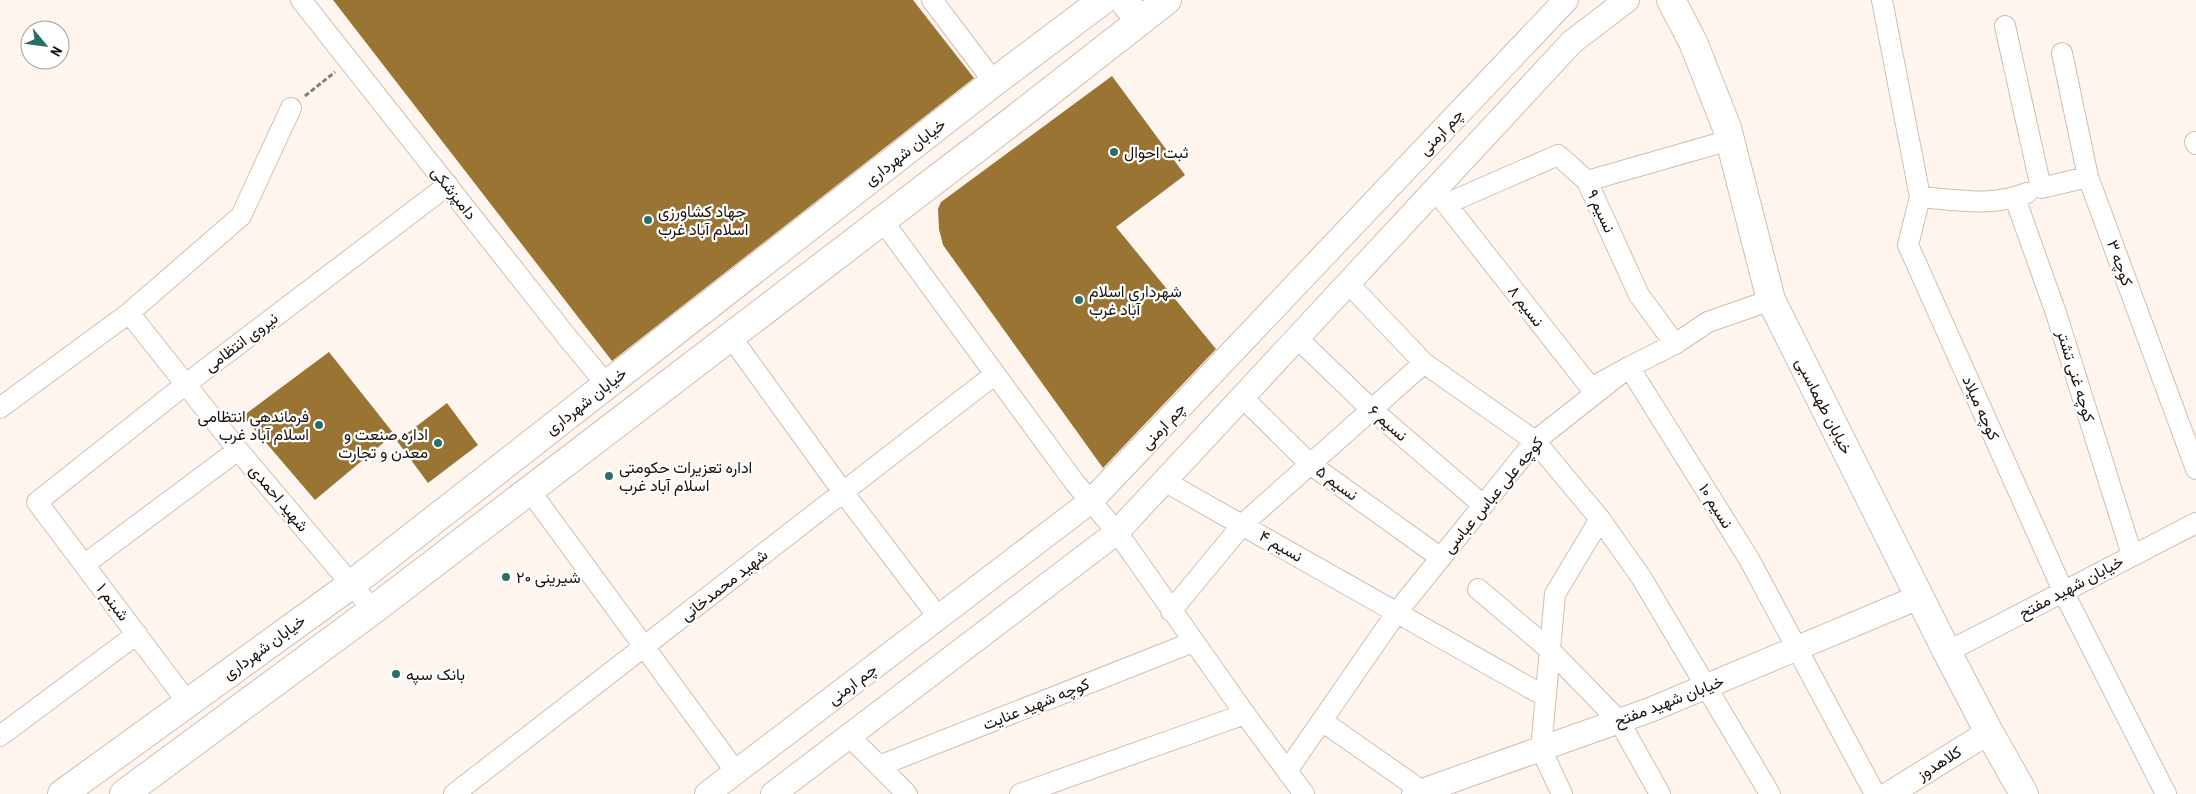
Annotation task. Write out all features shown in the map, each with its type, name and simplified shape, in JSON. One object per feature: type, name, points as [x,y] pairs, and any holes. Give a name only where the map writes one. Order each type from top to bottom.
[{"type":"main road","name":"خیابان شهرداری","points":[[62,794],[352,584],[994,82],[1103,0]]},
{"type":"main road","points":[[124,794],[373,610],[1015,119],[1132,10],[1167,0]]},
{"type":"main road","name":"خیابان طهماسبی","points":[[1671,0],[1693,42],[1730,140],[1771,300],[1947,652],[2024,794]]},
{"type":"street","name":"دامپزشکی","points":[[302,0],[566,336],[607,384]]},
{"type":"street","points":[[932,0],[994,82]]},
{"type":"street","name":"چم ارمنی","points":[[707,794],[1091,501],[1566,0]]},
{"type":"street","points":[[777,793],[1117,532],[1348,283],[1441,197],[1572,42],[1627,0]]},
{"type":"street","name":"کوچه میلاد","points":[[1882,0],[1920,197],[1908,245],[2064,593],[2166,794]]},
{"type":"street","points":[[2005,26],[2041,188]]},
{"type":"street","name":"کوچه ۳","points":[[2062,53],[2088,177],[2196,469]]},
{"type":"street","points":[[0,408],[129,313],[241,216],[291,108]]},
{"type":"street","name":"نسیم ۹","points":[[1675,344],[1639,295],[1587,180],[1730,140]]},
{"type":"street","points":[[1441,197],[1558,155],[1587,180]]},
{"type":"street","points":[[1920,197],[1978,201],[2015,198],[2041,188],[2088,177]]},
{"type":"street","name":"نیروی انتظامی","points":[[37,502],[186,384],[448,185]]},
{"type":"street","name":"نسیم ۸","points":[[1441,197],[1590,388],[1630,367]]},
{"type":"street","name":"کوچه غنی تشتر","points":[[2015,198],[2056,313],[2132,555]]},
{"type":"street","points":[[882,220],[1075,483],[1117,532],[1244,714],[1304,794]]},
{"type":"street","points":[[1348,283],[1424,363],[1535,441],[1600,519],[1641,577],[1770,794]]},
{"type":"street","name":"کوچه علی عباس عباسی","points":[[1287,771],[1397,612],[1535,441],[1630,367],[1675,344],[1708,322],[1771,300]]},
{"type":"street","name":"شهید احمدی","points":[[129,313],[238,450],[373,610]]},
{"type":"street","points":[[731,337],[843,492],[939,618]]},
{"type":"street","name":"نسیم ۶","points":[[1297,338],[1371,409],[1483,505]]},
{"type":"street","points":[[1171,611],[1242,524],[1424,363]]},
{"type":"street","name":"نسیم ۱۰","points":[[1630,367],[1749,558],[1875,794]]},
{"type":"street","name":"شهید محمدخانی","points":[[454,794],[994,375]]},
{"type":"street","name":"نسیم ۵","points":[[1242,396],[1310,464],[1441,558]]},
{"type":"street","points":[[84,564],[238,450]]},
{"type":"street","name":"نسیم ۴","points":[[1164,481],[1546,697]]},
{"type":"street","points":[[530,491],[736,772]]},
{"type":"street","name":"شبنم ۱","points":[[37,502],[188,703]]},
{"type":"street","points":[[1562,794],[1541,749],[1555,594],[1600,519]]},
{"type":"street","name":"خیابان شهید مفتح","points":[[1947,652],[2196,523]]},
{"type":"street","points":[[1478,589],[1550,650],[1619,721],[1660,794]]},
{"type":"street","name":"خیابان شهید مفتح","points":[[1418,793],[1619,721],[1797,649],[1919,596]]},
{"type":"street","points":[[0,736],[137,634]]},
{"type":"street","name":"کوچه شهید عنایت","points":[[879,766],[1193,642]]},
{"type":"street","points":[[1020,794],[1244,714]]},
{"type":"street","points":[[1322,721],[1418,793]]},
{"type":"street","name":"کلاهدوز","points":[[1889,794],[1989,732]]},
{"type":"street","points":[[850,737],[907,794]]},
{"type":"path","points":[[291,108],[349,60]]},
{"type":"building","name":"جهاد کشاورزی اسلام آباد غرب","points":[[333,0],[913,0],[974,78],[612,361]]},
{"type":"building","name":"شهرداری اسلام آباد غرب","points":[[1112,76],[1185,175],[1116,227],[1216,349],[1103,468],[943,245],[939,229],[938,209],[941,202]]},
{"type":"building","name":"فرماندهی انتظامی اسلام آباد غرب","points":[[329,352],[394,434],[315,500],[243,416]]},
{"type":"building","name":"اداره صنعت و معدن و تجارت","points":[[447,403],[478,445],[428,483],[397,441]]},
{"type":"place","name":"ثبت احوال","points":[[1114,152]]},
{"type":"place","name":"جهاد کشاورزی اسلام آباد غرب","points":[[648,220]]},
{"type":"place","name":"شهرداری اسلام آباد غرب","points":[[1079,300]]},
{"type":"place","name":"فرماندهی انتظامی اسلام آباد غرب","points":[[319,425]]},
{"type":"place","name":"اداره صنعت و معدن و تجارت","points":[[438,443]]},
{"type":"place","name":"اداره تعزیرات حکومتی اسلام آباد غرب","points":[[609,476]]},
{"type":"place","name":"شیرینی ۲۰","points":[[506,577]]},
{"type":"place","name":"بانک سپه","points":[[396,674]]}]
